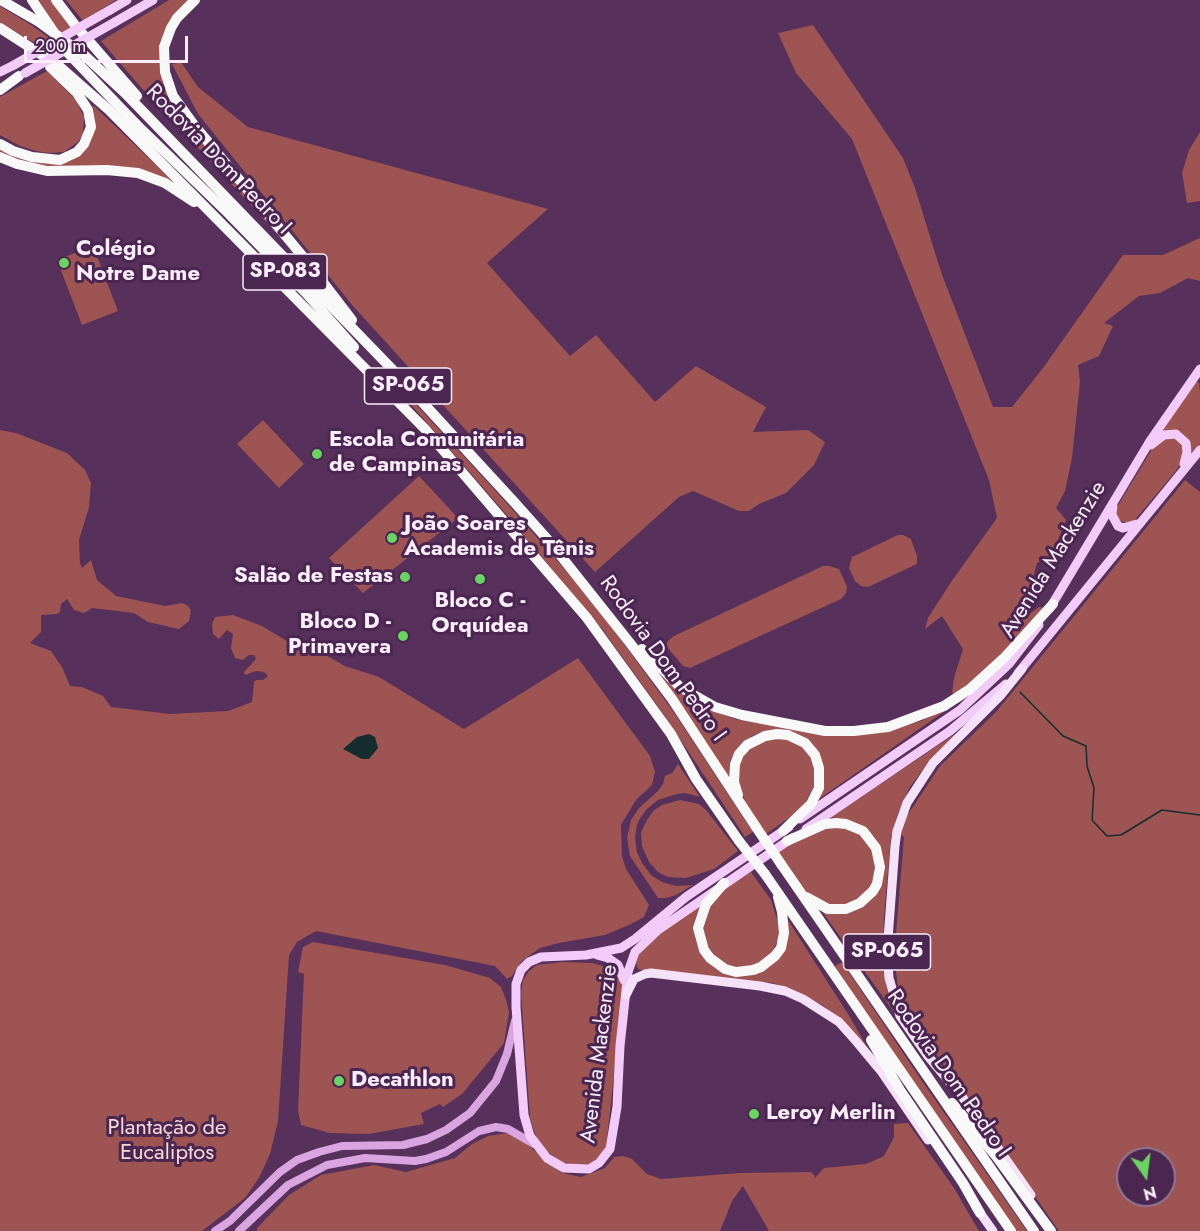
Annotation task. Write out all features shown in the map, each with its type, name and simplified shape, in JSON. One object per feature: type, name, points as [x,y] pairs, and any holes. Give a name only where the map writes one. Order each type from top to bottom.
[{"type":"highway","name":"Rodovia Dom Pedro I","points":[[1,0],[39,22],[84,55],[148,116],[390,366],[549,541],[672,699],[753,824],[1034,1231]]},
{"type":"highway","name":"SP-083","points":[[32,0],[68,53],[305,292],[425,429]]},
{"type":"highway","name":"SP-083","points":[[56,0],[143,102],[278,250]]},
{"type":"highway","points":[[195,0],[171,27],[164,47],[165,72],[173,96],[390,366]]},
{"type":"highway","name":"Rodovia Dom Pedro I","points":[[0,28],[59,66],[109,110],[185,185],[425,429],[588,618],[671,734],[696,779],[739,841],[776,888],[1011,1231]]},
{"type":"highway","points":[[0,34],[27,46],[85,102],[91,119],[89,135],[77,152],[60,160],[32,157],[0,144]]},
{"type":"highway","points":[[0,88],[22,74]]},
{"type":"highway","points":[[0,158],[47,171],[121,171],[151,177],[165,183],[195,203],[263,271],[295,298]]},
{"type":"highway","points":[[549,541],[664,673],[690,694],[715,707],[742,715],[825,731],[854,731],[888,727],[944,706],[970,689],[997,665],[1053,604]]},
{"type":"highway","name":"SP-065","points":[[1022,669],[1002,695],[933,763],[907,803],[897,831],[895,846],[888,933],[888,964],[896,1005],[909,1029],[982,1124],[1029,1192],[1051,1231]]},
{"type":"highway","points":[[753,824],[739,799],[734,782],[735,764],[739,754],[754,740],[765,736],[788,735],[805,744],[815,755],[820,781],[816,798],[785,836]]},
{"type":"highway","points":[[785,836],[825,824],[846,824],[869,836],[880,860],[879,875],[873,891],[867,898],[853,906],[828,909],[813,902],[799,891]]},
{"type":"highway","points":[[724,884],[706,904],[698,928],[704,950],[710,957],[725,969],[736,972],[761,967],[781,948],[784,926],[776,888]]},
{"type":"highway","points":[[626,995],[634,979],[651,973],[768,987],[793,994],[814,1005],[839,1022],[868,1056],[993,1231]]},
{"type":"highway","points":[[836,976],[900,1090],[963,1183],[980,1213]]},
{"type":"highway","points":[[869,993],[946,1095],[996,1156],[1051,1231]]},
{"type":"main road","points":[[0,72],[127,0]]},
{"type":"main road","points":[[22,74],[153,0]]},
{"type":"main road","name":"Avenida Mackenzie","points":[[1200,369],[1138,462],[1053,604],[1029,640],[1009,664],[960,710],[785,836],[645,941],[635,952],[630,962],[626,995],[612,1143],[599,1163],[589,1169],[570,1169],[557,1165],[535,1144],[524,1115],[516,1014],[516,984],[518,975],[525,966],[541,957],[586,955],[614,950],[628,944],[686,897],[785,836],[950,731],[986,703],[1022,669],[1200,450]]},
{"type":"main road","points":[[1138,462],[1157,440],[1164,435],[1176,434],[1186,444],[1187,452],[1187,459],[1179,474]]},
{"type":"main road","points":[[1114,502],[1112,515],[1118,526],[1130,527],[1139,523]]},
{"type":"main road","points":[[586,955],[608,958],[618,965],[623,975],[626,995]]},
{"type":"main road","points":[[215,1231],[230,1221],[280,1172],[297,1160],[342,1146],[403,1145],[436,1136],[452,1127],[470,1113],[496,1081],[507,1054],[516,1014]]},
{"type":"main road","points":[[239,1231],[288,1185],[327,1165],[365,1158],[415,1161],[426,1159],[446,1152],[479,1131],[496,1127],[514,1131],[535,1144]]},
{"type":"green space","points":[[38,0],[52,0],[72,27],[60,34]]},
{"type":"green space","points":[[66,0],[116,0],[83,21]]},
{"type":"green space","points":[[169,0],[191,0],[171,22],[163,78],[296,254],[157,106],[101,41]]},
{"type":"green space","points":[[0,6],[51,39],[38,45],[0,23]]},
{"type":"green space","points":[[813,25],[903,158],[915,188],[941,272],[993,407],[1012,407],[1043,368],[1123,255],[1163,255],[1200,238],[1200,281],[1188,278],[1160,293],[1139,296],[1104,323],[1113,326],[1099,356],[1078,365],[1080,382],[1072,458],[1065,491],[1056,508],[1066,520],[1052,555],[1037,563],[1026,605],[1019,616],[1028,615],[1039,607],[1046,608],[961,695],[952,693],[963,649],[942,616],[925,629],[928,618],[951,582],[997,518],[989,480],[852,139],[796,73],[778,33]]},
{"type":"green space","points":[[181,62],[198,87],[248,127],[548,209],[487,263],[570,356],[596,335],[655,402],[696,366],[766,407],[753,432],[808,430],[825,442],[814,465],[786,493],[759,504],[749,511],[739,511],[693,491],[679,497],[595,572],[353,306],[198,114],[172,64]]},
{"type":"green space","points":[[47,71],[76,100],[84,117],[83,134],[78,142],[64,152],[36,151],[20,146],[0,135],[0,97]]},
{"type":"green space","points":[[93,105],[174,182],[160,178],[40,167],[0,155],[0,150],[41,163],[52,164],[72,160],[95,122]]},
{"type":"green space","points":[[1200,132],[1200,201],[1187,203],[1182,173],[1189,150]]},
{"type":"green space","points":[[93,246],[118,311],[82,325],[57,260]]},
{"type":"green space","points":[[1196,381],[1199,383],[1200,391],[1200,446],[1194,453],[1189,441],[1161,433]]},
{"type":"green space","points":[[402,389],[591,599],[673,711],[753,832],[745,837],[664,715],[602,629],[400,392]]},
{"type":"green space","points":[[263,420],[304,464],[279,488],[237,444]]},
{"type":"green space","name":"Plantação de Eucaliptos","points":[[0,430],[16,433],[67,453],[85,470],[91,483],[89,507],[79,540],[82,568],[91,560],[97,580],[116,596],[165,606],[182,603],[191,610],[189,621],[179,629],[148,622],[134,613],[92,608],[84,613],[74,610],[67,599],[61,604],[60,612],[57,614],[41,615],[41,632],[30,643],[51,651],[62,667],[70,686],[82,687],[103,696],[111,707],[170,714],[228,711],[252,702],[254,682],[268,676],[264,672],[256,671],[245,675],[244,672],[256,659],[254,655],[249,655],[243,660],[235,658],[231,648],[233,634],[227,630],[219,639],[213,634],[212,624],[215,617],[233,615],[262,626],[295,646],[311,647],[345,666],[379,677],[464,729],[578,658],[650,756],[655,772],[652,785],[636,800],[621,825],[622,856],[626,869],[649,905],[644,917],[629,925],[605,935],[540,948],[522,961],[512,976],[507,979],[495,966],[316,931],[297,942],[289,955],[278,1121],[270,1154],[259,1178],[245,1198],[202,1231],[0,1231]]},
{"type":"green space","points":[[1174,437],[1184,444],[1182,461],[1176,471],[1134,521],[1126,523],[1119,520],[1116,516],[1117,507],[1152,449],[1159,441]]},
{"type":"green space","name":"João Soares Academis de Tênis","points":[[419,476],[458,518],[363,593],[329,558]]},
{"type":"green space","points":[[1185,480],[1200,492],[1200,1231],[1059,1231],[904,1008],[894,958],[904,837],[897,831],[940,766],[996,712]]},
{"type":"green space","points":[[898,535],[911,539],[917,556],[917,564],[868,587],[861,586],[855,581],[849,568],[852,557]]},
{"type":"green space","points":[[823,566],[839,569],[847,587],[841,599],[690,668],[683,666],[667,647],[666,644],[674,636]]},
{"type":"green space","points":[[661,675],[675,689],[702,707],[735,719],[759,723],[880,732],[921,721],[955,704],[819,799],[812,745],[762,732],[752,736],[736,751],[730,761],[729,778]]},
{"type":"green space","points":[[964,728],[930,760],[910,787],[898,813],[891,837],[883,956],[893,1011],[821,910],[870,901],[882,855],[846,820],[831,817]]},
{"type":"green space","points":[[766,739],[786,739],[801,746],[811,757],[817,780],[803,808],[766,834],[745,801],[738,782],[740,764],[747,750]]},
{"type":"green space","points":[[678,764],[700,797],[685,793],[658,800],[641,817],[637,824],[635,838],[637,852],[651,875],[662,882],[676,886],[693,885],[676,895],[658,898],[630,856],[627,838],[631,820],[639,808],[658,791],[665,776],[672,773]]},
{"type":"green space","points":[[680,800],[699,804],[706,810],[738,851],[714,869],[686,878],[668,877],[658,872],[649,862],[642,846],[641,832],[654,810]]},
{"type":"green space","points":[[838,826],[860,833],[875,855],[874,882],[866,893],[849,905],[831,905],[806,892],[778,852],[807,834]]},
{"type":"green space","points":[[751,872],[771,900],[779,925],[779,937],[772,953],[761,962],[736,967],[726,965],[718,960],[704,942],[702,920],[706,911],[726,888]]},
{"type":"green space","points":[[701,905],[695,924],[718,969],[770,967],[786,917],[850,1017],[877,1065],[839,1018],[822,1005],[788,988],[773,983],[638,969],[636,963],[638,955],[654,937]]},
{"type":"green space","points":[[313,942],[445,965],[490,978],[501,987],[509,1012],[504,1043],[462,1094],[443,1107],[440,1104],[421,1113],[424,1124],[369,1134],[330,1133],[301,1125],[298,1111],[304,974],[298,972],[303,947]]},
{"type":"green space","points":[[562,962],[592,963],[611,968],[622,981],[623,990],[606,1149],[594,1162],[586,1165],[563,1164],[547,1151],[536,1137],[530,1118],[521,993],[523,980],[537,965]]},
{"type":"green space","points":[[842,962],[1027,1231],[1015,1231],[879,1034],[835,966]]},
{"type":"green space","points":[[908,1123],[954,1188],[979,1231],[769,1231],[743,1186],[732,1201],[720,1231],[257,1231],[257,1228],[289,1195],[321,1175],[374,1165],[406,1172],[455,1158],[472,1144],[488,1136],[508,1133],[523,1141],[562,1173],[581,1177],[605,1168],[614,1157],[623,1156],[632,1159],[647,1174],[661,1179],[740,1173],[811,1172],[815,1176],[814,1179],[824,1168],[866,1164],[884,1156],[894,1137],[894,1124]]},
{"type":"shaded area","points":[[369,734],[375,737],[378,748],[369,759],[362,759],[343,749],[357,737]]},
{"type":"waterway","points":[[1020,692],[1063,736],[1086,746],[1087,766],[1094,788],[1092,820],[1107,836],[1121,835],[1162,810],[1200,815]]},
{"type":"place","name":"Colégio Notre Dame","points":[[64,263]]},
{"type":"place","name":"Escola Comunitária de Campinas","points":[[317,454]]},
{"type":"place","name":"João Soares Academis de Tênis","points":[[392,538]]},
{"type":"place","name":"Salão de Festas","points":[[405,577]]},
{"type":"place","name":"Bloco C - Orquídea","points":[[480,579]]},
{"type":"place","name":"Bloco D - Primavera","points":[[403,636]]},
{"type":"place","name":"Decathlon","points":[[339,1081]]},
{"type":"place","name":"Leroy Merlin","points":[[754,1114]]}]
